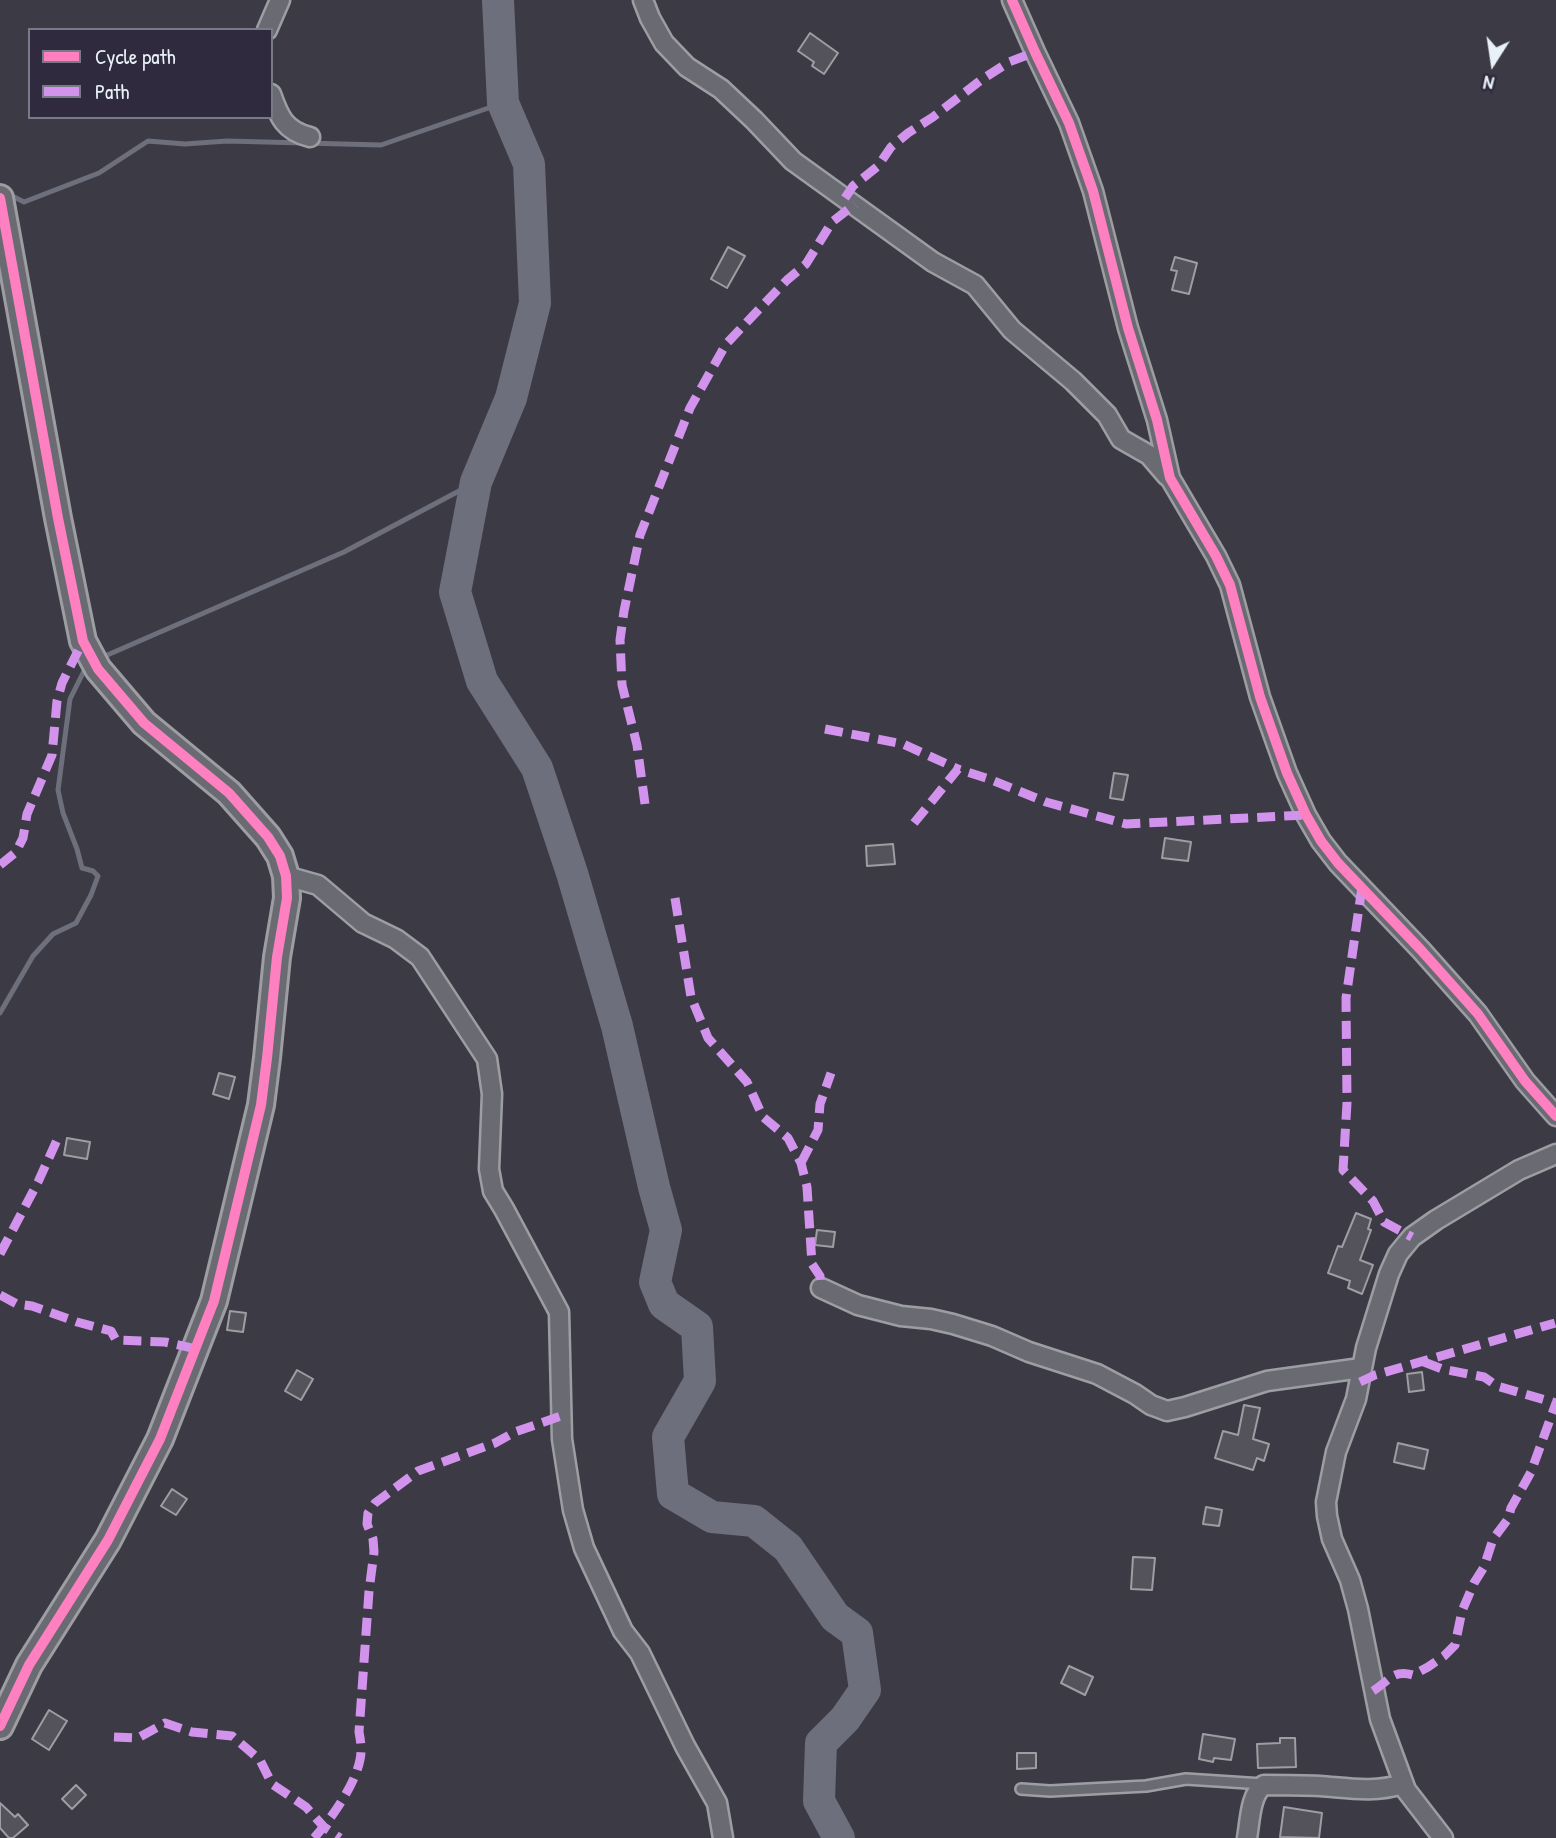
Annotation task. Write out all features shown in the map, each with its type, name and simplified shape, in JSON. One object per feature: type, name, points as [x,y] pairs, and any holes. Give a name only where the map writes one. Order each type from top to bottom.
[{"type":"street","points":[[268,28],[280,0]]},
{"type":"street","points":[[643,0],[664,43],[687,67],[722,89],[793,161],[933,262],[975,285],[1012,330],[1073,380],[1107,415],[1121,439],[1149,454],[1170,478],[1230,585],[1265,710],[1287,773],[1321,841],[1338,863],[1422,950],[1478,1014],[1525,1081],[1556,1116]]},
{"type":"street","points":[[1012,0],[1069,122],[1093,191],[1128,328],[1157,420],[1170,478]]},
{"type":"street","points":[[273,100],[287,126],[298,134],[310,137]]},
{"type":"street","points":[[0,198],[83,641],[98,669],[144,723],[229,793],[268,837],[280,856],[286,876],[287,898],[277,957],[261,1105],[214,1301],[160,1439],[108,1540],[29,1665],[0,1726]]},
{"type":"street","points":[[286,876],[318,885],[363,923],[396,939],[421,957],[487,1059],[492,1094],[489,1168],[493,1191],[559,1312],[562,1439],[573,1510],[584,1548],[623,1631],[640,1653],[685,1746],[718,1803],[723,1838]]},
{"type":"street","points":[[1443,1838],[1402,1784],[1380,1719],[1353,1590],[1332,1539],[1326,1516],[1326,1502],[1336,1452],[1356,1399],[1361,1368],[1389,1274],[1398,1254],[1412,1237],[1436,1220],[1519,1170],[1556,1154]]},
{"type":"street","points":[[821,1288],[858,1305],[901,1316],[942,1321],[992,1336],[1029,1352],[1097,1374],[1151,1405],[1167,1410],[1268,1381],[1361,1368]]},
{"type":"street","points":[[1247,1838],[1255,1794],[1264,1785],[1370,1790],[1402,1784]]},
{"type":"lane","points":[[1021,1788],[1050,1791],[1146,1786],[1186,1779],[1264,1785]]},
{"type":"building","points":[[810,33],[838,53],[824,74],[812,66],[814,62],[798,51]]},
{"type":"building","points":[[728,247],[745,256],[727,288],[711,279]]},
{"type":"building","points":[[1175,257],[1197,263],[1189,294],[1172,290],[1177,271],[1171,270]]},
{"type":"building","points":[[1114,773],[1128,775],[1123,800],[1110,798]]},
{"type":"building","points":[[1165,838],[1191,842],[1188,861],[1162,858]]},
{"type":"building","points":[[893,844],[895,864],[867,866],[866,846]]},
{"type":"building","points":[[219,1073],[235,1077],[229,1099],[213,1094]]},
{"type":"building","points":[[67,1138],[90,1142],[87,1159],[64,1155]]},
{"type":"building","points":[[1356,1213],[1371,1219],[1368,1229],[1371,1230],[1360,1260],[1373,1265],[1362,1294],[1348,1288],[1350,1281],[1328,1273],[1338,1246],[1342,1247]]},
{"type":"building","points":[[817,1230],[835,1232],[833,1247],[815,1245]]},
{"type":"building","points":[[230,1311],[246,1313],[243,1332],[227,1330]]},
{"type":"building","points":[[297,1370],[313,1379],[301,1400],[285,1391]]},
{"type":"building","points":[[1422,1372],[1424,1390],[1409,1392],[1407,1374]]},
{"type":"building","points":[[1244,1405],[1260,1408],[1253,1439],[1269,1444],[1264,1461],[1257,1458],[1253,1470],[1215,1458],[1223,1431],[1238,1435]]},
{"type":"building","points":[[1398,1443],[1428,1450],[1424,1469],[1394,1462]]},
{"type":"building","points":[[172,1489],[187,1499],[176,1515],[161,1506]]},
{"type":"building","points":[[1206,1507],[1222,1510],[1219,1526],[1203,1524]]},
{"type":"building","points":[[1133,1557],[1155,1558],[1152,1590],[1131,1589]]},
{"type":"building","points":[[1069,1666],[1093,1677],[1085,1695],[1061,1683]]},
{"type":"building","points":[[49,1710],[67,1721],[49,1750],[32,1739]]},
{"type":"building","points":[[1203,1734],[1235,1739],[1231,1760],[1214,1758],[1213,1762],[1199,1759]]},
{"type":"building","points":[[1280,1738],[1295,1738],[1296,1767],[1258,1768],[1257,1744],[1280,1743]]},
{"type":"building","points":[[1017,1753],[1036,1753],[1036,1768],[1017,1769]]},
{"type":"building","points":[[76,1785],[86,1795],[72,1809],[62,1799]]},
{"type":"building","points":[[0,1803],[15,1817],[18,1814],[28,1825],[13,1838],[9,1838],[0,1828]]},
{"type":"building","points":[[1284,1807],[1322,1813],[1319,1838],[1280,1837]]},
{"type":"waterway","points":[[498,0],[503,103],[529,164],[535,303],[511,398],[476,482],[455,592],[482,681],[537,768],[572,873],[617,1026],[666,1230],[655,1282],[664,1304],[697,1327],[700,1381],[668,1437],[673,1494],[712,1517],[754,1521],[788,1548],[835,1617],[857,1633],[865,1690],[845,1719],[821,1743],[819,1801],[839,1838]]},
{"type":"waterway","points":[[6,193],[24,202],[99,173],[148,141],[185,144],[227,141],[381,145],[503,103]]},
{"type":"waterway","points":[[105,656],[344,552],[476,482]]},
{"type":"waterway","points":[[0,1013],[33,956],[53,934],[76,923],[98,876],[93,871],[82,868],[58,790],[70,699],[85,669]]},
{"type":"marked path","points":[[845,198],[853,186],[878,166],[891,147],[908,133],[1009,62],[1035,52]]},
{"type":"marked path","points":[[645,804],[637,745],[622,685],[620,640],[640,535],[690,408],[726,344],[787,280],[806,264],[832,222],[855,204]]},
{"type":"marked path","points":[[0,865],[16,852],[23,838],[27,814],[52,755],[57,701],[62,683],[83,641]]},
{"type":"marked path","points":[[825,729],[903,744],[958,769]]},
{"type":"marked path","points":[[914,823],[958,769],[1046,802],[1126,824],[1306,815]]},
{"type":"marked path","points":[[1362,887],[1346,998],[1347,1103],[1343,1170],[1373,1201],[1384,1222],[1412,1237]]},
{"type":"marked path","points":[[675,898],[691,997],[708,1038],[747,1082],[763,1117],[788,1138],[801,1163],[807,1187],[812,1264],[820,1276],[821,1288]]},
{"type":"marked path","points":[[801,1163],[818,1130],[820,1104],[831,1073]]},
{"type":"marked path","points":[[0,1254],[57,1140]]},
{"type":"marked path","points":[[0,1295],[17,1304],[32,1306],[111,1331],[116,1340],[165,1342],[196,1349]]},
{"type":"marked path","points":[[1360,1382],[1375,1375],[1555,1323]]},
{"type":"marked path","points":[[1424,1362],[1442,1369],[1484,1377],[1497,1386],[1556,1403]]},
{"type":"marked path","points":[[1373,1691],[1396,1675],[1413,1675],[1428,1667],[1455,1645],[1462,1611],[1484,1567],[1493,1539],[1508,1519],[1511,1508],[1531,1472],[1556,1403]]},
{"type":"marked path","points":[[314,1838],[345,1796],[360,1760],[359,1732],[374,1552],[373,1539],[367,1524],[368,1513],[375,1503],[418,1471],[561,1416]]},
{"type":"marked path","points":[[114,1737],[138,1738],[165,1723],[192,1732],[232,1736],[260,1760],[272,1784],[306,1807],[324,1827],[340,1838]]},
{"type":"cycle path","points":[[1012,0],[1069,123],[1093,191],[1128,328],[1157,420],[1170,478],[1230,585],[1260,697],[1287,773],[1306,815],[1338,863],[1478,1014],[1525,1081],[1556,1116]]},
{"type":"cycle path","points":[[0,198],[83,641],[98,669],[144,723],[229,793],[268,837],[280,856],[286,876],[287,898],[277,957],[261,1105],[214,1301],[160,1439],[108,1540],[29,1665],[0,1726]]}]
